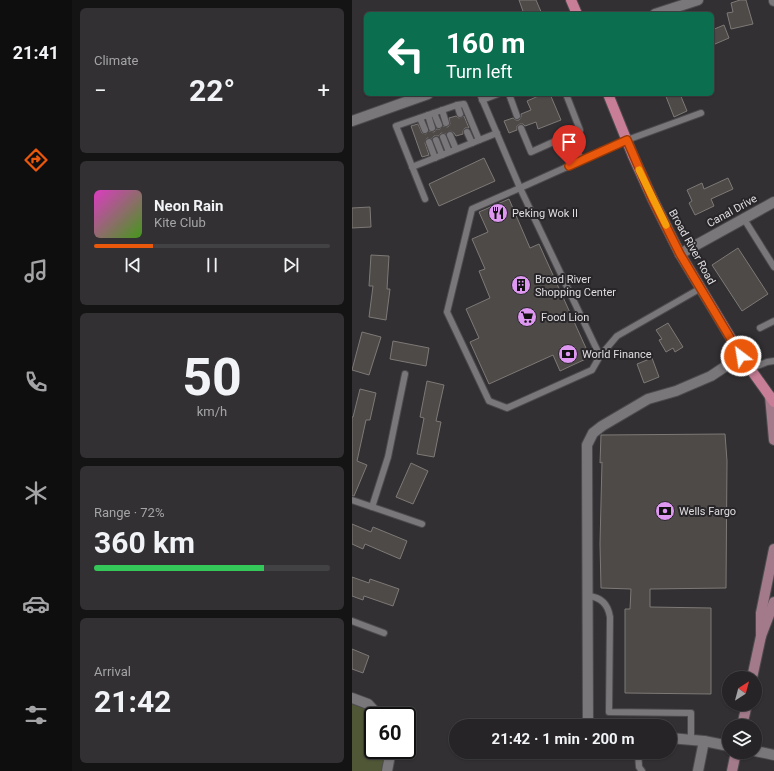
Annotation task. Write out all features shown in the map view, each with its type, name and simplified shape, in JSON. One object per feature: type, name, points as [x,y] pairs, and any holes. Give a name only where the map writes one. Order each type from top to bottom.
[{"type":"main road","points":[[571,0],[575,12]]},
{"type":"main road","name":"Broad River Road","points":[[609,96],[653,200],[680,254],[741,356],[773,396]]},
{"type":"main road","points":[[773,396],[774,440]]},
{"type":"main road","points":[[761,636],[761,613],[774,549]]},
{"type":"main road","points":[[754,671],[761,636],[774,602]]},
{"type":"main road","points":[[732,771],[735,759]]},
{"type":"street","points":[[661,12],[698,0]]},
{"type":"street","points":[[352,121],[422,96]]},
{"type":"street","name":"Canal Drive","points":[[680,254],[774,202]]},
{"type":"street","points":[[588,719],[587,445],[593,433],[602,426],[648,399],[676,391],[711,376],[741,356]]},
{"type":"street","points":[[352,698],[368,704],[371,707]]},
{"type":"street","points":[[677,739],[704,741],[722,745]]},
{"type":"street","points":[[698,771],[704,741]]},
{"type":"street","points":[[762,752],[774,754]]},
{"type":"street","points":[[387,771],[389,759]]},
{"type":"lane","points":[[510,96],[516,116]]},
{"type":"lane","points":[[521,128],[531,152],[580,130],[567,96]]},
{"type":"lane","points":[[481,97],[520,188],[600,356]]},
{"type":"lane","points":[[425,200],[396,126],[457,105],[464,104],[479,140]]},
{"type":"lane","points":[[457,105],[460,114]]},
{"type":"lane","points":[[442,110],[446,123]]},
{"type":"lane","points":[[700,113],[627,140],[472,209],[447,312],[489,401],[507,408],[592,370],[600,356],[617,336],[701,288]]},
{"type":"lane","points":[[431,114],[439,125]]},
{"type":"lane","points":[[431,114],[432,128]]},
{"type":"lane","points":[[420,118],[425,130]]},
{"type":"lane","points":[[467,132],[472,143]]},
{"type":"lane","points":[[412,167],[496,133]]},
{"type":"lane","points":[[450,134],[456,149]]},
{"type":"lane","points":[[571,134],[581,160]]},
{"type":"lane","points":[[443,137],[445,154]]},
{"type":"lane","points":[[436,140],[445,154]]},
{"type":"lane","points":[[429,142],[435,158]]},
{"type":"lane","points":[[744,219],[774,267]]},
{"type":"lane","points":[[760,328],[774,321]]},
{"type":"lane","points":[[750,369],[766,362],[774,361]]},
{"type":"lane","points":[[372,507],[388,457],[405,374]]},
{"type":"lane","points":[[352,500],[422,524]]},
{"type":"lane","points":[[588,596],[602,600],[608,609],[610,621],[609,712],[691,713],[691,740]]},
{"type":"lane","points":[[352,621],[384,633]]},
{"type":"lane","points":[[638,759],[639,767],[642,771]]},
{"type":"green space","points":[[352,698],[368,704],[369,707],[364,707],[364,759],[390,759],[387,771],[352,771]]},
{"type":"building","points":[[519,0],[536,0],[541,12],[523,12]]},
{"type":"building","points":[[746,0],[753,24],[731,29],[727,13],[733,12],[731,3]]},
{"type":"building","points":[[724,25],[729,38],[715,44],[714,29]]},
{"type":"building","points":[[538,96],[551,96],[561,120],[538,129],[536,122],[525,126],[520,124],[517,126],[517,130],[509,133],[504,121],[513,118],[519,120],[521,114],[531,110],[527,101]]},
{"type":"building","points":[[666,96],[681,96],[687,111],[674,117]]},
{"type":"building","points":[[456,116],[459,118],[464,116],[469,128],[465,128],[463,134],[456,136],[450,131],[446,134],[441,133],[439,136],[434,136],[432,139],[427,138],[425,143],[429,155],[422,157],[411,126],[418,124],[422,133],[426,134],[429,131],[434,132],[436,129],[440,129],[443,126],[448,127],[450,124],[449,118]]},
{"type":"building","points":[[484,158],[495,181],[439,206],[429,184]]},
{"type":"building","points":[[728,178],[733,189],[711,199],[714,206],[695,215],[689,203],[692,201],[687,190],[702,183],[704,189]]},
{"type":"building","name":"Broad River Shopping Center","points":[[509,199],[530,248],[539,244],[590,357],[560,371],[553,355],[489,384],[470,342],[479,338],[466,309],[490,298],[479,271],[485,269],[472,239],[488,232],[479,212]]},
{"type":"building","points":[[370,207],[371,227],[352,228],[352,208]]},
{"type":"building","points":[[738,248],[768,294],[742,311],[712,265]]},
{"type":"building","points":[[371,255],[389,256],[387,289],[390,289],[386,320],[369,317],[373,286],[369,286]]},
{"type":"building","points":[[668,323],[683,347],[675,352],[673,348],[666,352],[659,340],[662,339],[656,330]]},
{"type":"building","points":[[362,332],[381,337],[369,375],[352,370]]},
{"type":"building","points":[[393,341],[429,348],[426,366],[390,359]]},
{"type":"building","points":[[652,358],[659,377],[644,383],[637,364]]},
{"type":"building","points":[[427,381],[444,385],[436,421],[441,422],[434,457],[417,454],[424,418],[420,417]]},
{"type":"building","points":[[360,389],[376,393],[370,420],[366,420],[357,461],[367,465],[354,496],[352,496],[352,417]]},
{"type":"building","points":[[725,434],[727,461],[726,588],[650,589],[650,607],[711,608],[711,694],[625,693],[625,609],[630,609],[631,589],[601,588],[601,435]]},
{"type":"building","points":[[411,463],[428,471],[413,504],[396,497]]},
{"type":"building","points":[[352,524],[371,532],[373,527],[407,541],[400,559],[365,544],[363,549],[352,544]]},
{"type":"building","points":[[352,577],[369,583],[370,579],[399,589],[393,606],[364,596],[363,600],[352,596]]},
{"type":"building","points":[[352,649],[369,656],[363,673],[352,669]]},
{"type":"slow traffic","points":[[639,170],[666,225]]},
{"type":"place","name":"Peking Wok II","points":[[498,213]]},
{"type":"place","name":"Broad River Shopping Center","points":[[521,285]]},
{"type":"place","name":"Food Lion","points":[[527,317]]},
{"type":"place","name":"World Finance","points":[[568,354]]},
{"type":"place","name":"Wells Fargo","points":[[665,511]]},
{"type":"route","points":[[569,166],[627,140],[653,200],[680,254],[741,356]]}]
